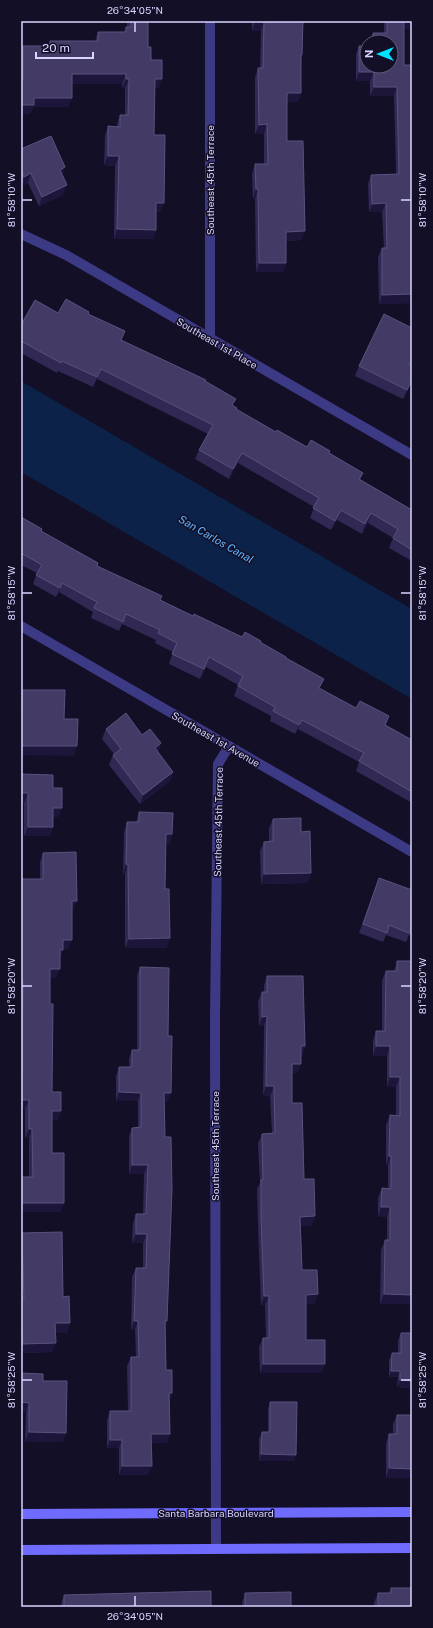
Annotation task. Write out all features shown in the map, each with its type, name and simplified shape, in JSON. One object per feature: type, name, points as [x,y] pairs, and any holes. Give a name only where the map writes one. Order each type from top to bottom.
[{"type":"main road","name":"Santa Barbara Boulevard","points":[[21,1514],[412,1512]]},
{"type":"main road","points":[[21,1550],[412,1548]]},
{"type":"street","name":"Southeast 45th Terrace","points":[[210,21],[210,339]]},
{"type":"street","name":"Southeast 1st Place","points":[[21,234],[66,255],[412,455]]},
{"type":"street","name":"Southeast 1st Avenue","points":[[21,626],[412,852]]},
{"type":"street","name":"Southeast 45th Terrace","points":[[216,1549],[215,1051],[218,764],[229,746]]},
{"type":"water","name":"San Carlos Canal","points":[[21,381],[412,609],[412,699],[21,472]]},
{"type":"building","points":[[131,21],[148,21],[148,47],[151,47],[151,60],[162,60],[162,79],[155,79],[154,135],[165,135],[164,203],[156,203],[156,230],[117,229],[119,156],[108,156],[108,126],[120,127],[120,115],[128,115],[129,79],[126,79],[126,74],[72,74],[72,98],[34,98],[34,105],[21,105],[23,46],[50,46],[50,41],[98,41],[98,32],[126,32],[126,27],[131,27]]},
{"type":"building","points":[[255,21],[303,21],[301,93],[287,93],[287,141],[303,141],[305,231],[286,232],[286,263],[259,263],[258,189],[256,189],[255,164],[268,164],[267,124],[259,125],[258,68],[263,68],[264,22]]},
{"type":"building","points":[[387,21],[404,21],[404,65],[412,65],[412,294],[382,295],[382,248],[387,248],[386,203],[372,204],[371,175],[399,174],[397,87],[374,87],[374,74],[399,74],[399,34],[373,34],[387,33]]},
{"type":"building","points":[[51,136],[65,167],[60,170],[67,185],[42,197],[31,173],[24,177],[21,171],[21,149]]},
{"type":"building","points":[[66,299],[89,312],[88,314],[125,331],[121,340],[206,380],[205,381],[236,399],[232,405],[237,408],[236,409],[276,432],[277,430],[307,447],[311,440],[330,451],[329,453],[363,473],[359,479],[412,510],[412,550],[393,538],[398,529],[371,513],[365,524],[341,510],[335,521],[313,508],[319,498],[242,453],[233,469],[199,450],[213,425],[101,369],[97,377],[62,361],[61,363],[21,341],[21,325],[35,300],[58,313]]},
{"type":"building","points":[[384,314],[412,328],[412,359],[409,365],[412,366],[412,379],[407,390],[359,366]]},
{"type":"building","points":[[21,517],[42,529],[41,531],[98,563],[97,566],[162,596],[160,600],[193,616],[194,614],[242,637],[245,632],[261,641],[260,642],[286,658],[324,679],[319,688],[356,708],[360,701],[389,716],[385,725],[412,740],[412,792],[359,761],[364,753],[302,720],[299,725],[273,711],[275,707],[238,686],[243,676],[209,657],[204,669],[172,654],[177,643],[158,633],[160,630],[126,614],[123,622],[94,608],[97,602],[62,583],[60,588],[36,575],[42,565],[21,553]]},
{"type":"building","points":[[22,690],[65,690],[64,719],[78,719],[77,746],[21,746]]},
{"type":"building","points":[[126,713],[142,735],[150,729],[161,743],[155,748],[173,772],[143,795],[113,755],[121,749],[106,729]]},
{"type":"building","points":[[21,774],[53,775],[53,788],[62,788],[62,808],[53,808],[53,827],[28,827],[28,793],[21,793]]},
{"type":"building","points":[[139,812],[173,813],[172,834],[166,834],[165,889],[169,889],[170,938],[129,939],[128,865],[126,864],[127,822],[139,822]]},
{"type":"building","points":[[301,818],[301,832],[310,831],[311,873],[264,874],[264,842],[273,841],[273,819]]},
{"type":"building","points":[[76,852],[77,901],[72,901],[72,940],[63,940],[63,950],[60,950],[60,969],[50,969],[50,1004],[53,1004],[52,1092],[61,1092],[61,1111],[52,1111],[52,1153],[64,1153],[64,1203],[21,1203],[21,1177],[33,1177],[32,1129],[29,1129],[29,1100],[21,1100],[23,981],[21,981],[21,879],[43,879],[43,853]]},
{"type":"building","points":[[379,878],[412,890],[412,926],[409,933],[389,925],[387,933],[363,924]]},
{"type":"building","points":[[397,961],[412,961],[412,1295],[384,1294],[385,1240],[390,1240],[390,1207],[381,1207],[382,1188],[391,1189],[391,1156],[389,1156],[390,1115],[400,1116],[400,1077],[390,1077],[390,1046],[376,1046],[376,1031],[385,1031],[386,971],[397,971]]},
{"type":"building","points":[[140,967],[169,968],[168,1036],[172,1036],[171,1093],[164,1093],[165,1137],[171,1137],[172,1189],[167,1321],[165,1321],[166,1370],[172,1370],[172,1393],[169,1393],[170,1434],[151,1434],[152,1466],[122,1466],[122,1440],[110,1440],[110,1411],[131,1411],[131,1357],[139,1357],[138,1321],[134,1321],[136,1268],[146,1268],[147,1234],[136,1234],[136,1214],[146,1214],[148,1165],[132,1165],[132,1128],[141,1127],[141,1093],[119,1092],[119,1067],[132,1067],[132,1050],[140,1050]]},
{"type":"building","points":[[267,976],[303,976],[305,1046],[301,1046],[301,1064],[292,1064],[292,1103],[302,1103],[304,1179],[314,1179],[315,1216],[300,1217],[302,1270],[317,1270],[318,1294],[306,1295],[306,1340],[325,1340],[325,1364],[263,1364],[263,1338],[269,1338],[269,1296],[264,1296],[261,1217],[261,1180],[263,1180],[262,1134],[275,1133],[274,1086],[266,1086],[267,1016],[262,1017],[262,992],[267,992]]},
{"type":"building","points":[[62,1232],[63,1297],[69,1296],[70,1323],[55,1323],[56,1343],[22,1344],[21,1298],[24,1298],[22,1233]]},
{"type":"building","points":[[401,1333],[412,1333],[412,1381],[400,1380],[400,1371],[391,1371],[392,1353],[401,1353]]},
{"type":"building","points":[[21,1373],[43,1374],[43,1381],[67,1381],[66,1433],[29,1432],[29,1403],[21,1402]]},
{"type":"building","points":[[270,1402],[297,1402],[296,1455],[261,1454],[262,1432],[270,1432]]},
{"type":"building","points":[[397,1415],[412,1415],[412,1469],[389,1468],[389,1434],[397,1434]]},
{"type":"building","points":[[391,1588],[412,1588],[412,1607],[378,1607],[378,1593],[391,1593]]},
{"type":"building","points":[[211,1591],[211,1607],[64,1607],[64,1595]]},
{"type":"building","points":[[291,1592],[291,1607],[245,1607],[245,1593]]}]
